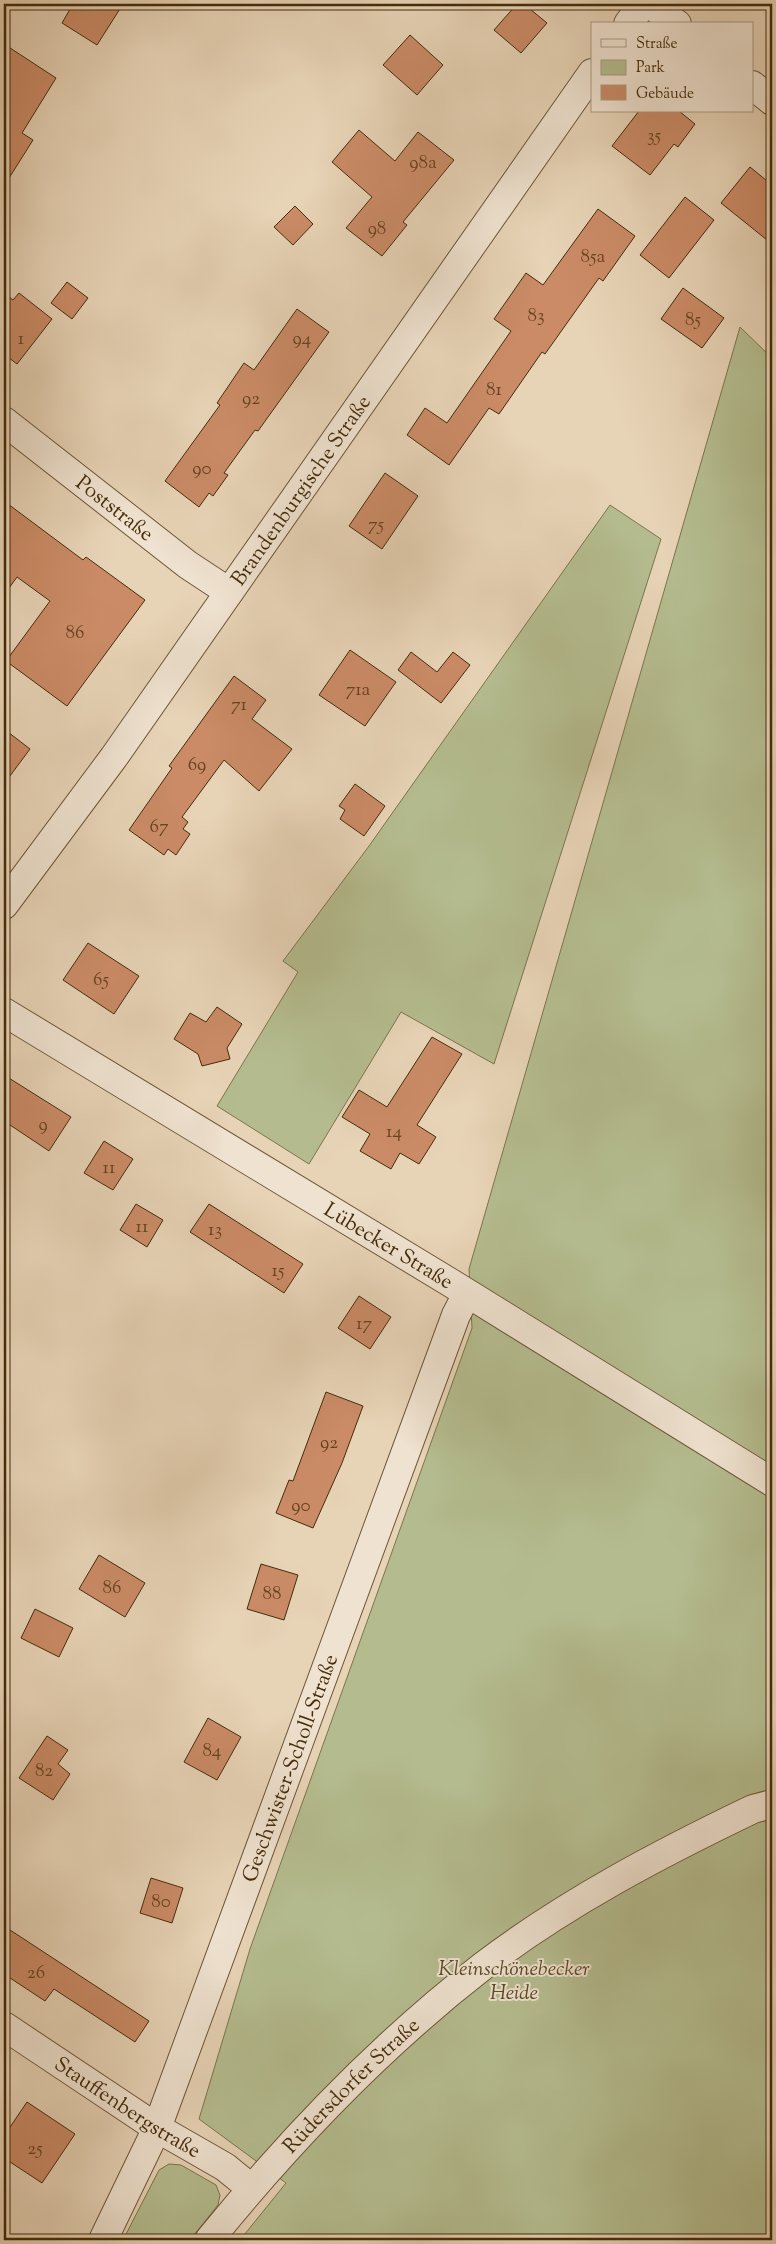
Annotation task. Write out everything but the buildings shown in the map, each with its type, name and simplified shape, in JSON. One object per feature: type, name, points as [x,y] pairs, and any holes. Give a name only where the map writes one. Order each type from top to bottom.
[{"type":"street","points":[[630,22],[643,4]]},
{"type":"street","points":[[650,4],[674,22]]},
{"type":"street","name":"Brandenburgische Straße","points":[[4,905],[114,757],[591,74]]},
{"type":"street","points":[[754,87],[772,101]]},
{"type":"street","name":"Poststraße","points":[[4,421],[188,565],[229,592]]},
{"type":"street","name":"Lübecker Straße","points":[[4,1012],[772,1482]]},
{"type":"street","name":"Geschwister-Scholl-Straße","points":[[103,2240],[157,2128],[456,1314],[467,1294]]},
{"type":"street","name":"Rüdersdorfer Straße","points":[[209,2240],[284,2151],[377,2059],[484,1966],[628,1871],[753,1809],[772,1804]]},
{"type":"street","name":"Stauffenbergstraße","points":[[4,2026],[157,2128],[225,2168],[251,2188]]},
{"type":"green space","name":"Kleinschönebecker Heide","points":[[740,327],[772,358],[772,2240],[240,2240],[286,2183],[199,2119],[250,1949],[472,1328],[469,1269]]},
{"type":"green space","points":[[610,505],[661,539],[494,1064],[401,1012],[309,1164],[217,1106],[298,972],[283,961],[369,846]]},
{"type":"green space","points":[[169,2164],[181,2165],[216,2185],[220,2195],[218,2205],[190,2240],[123,2240],[159,2170]]}]
